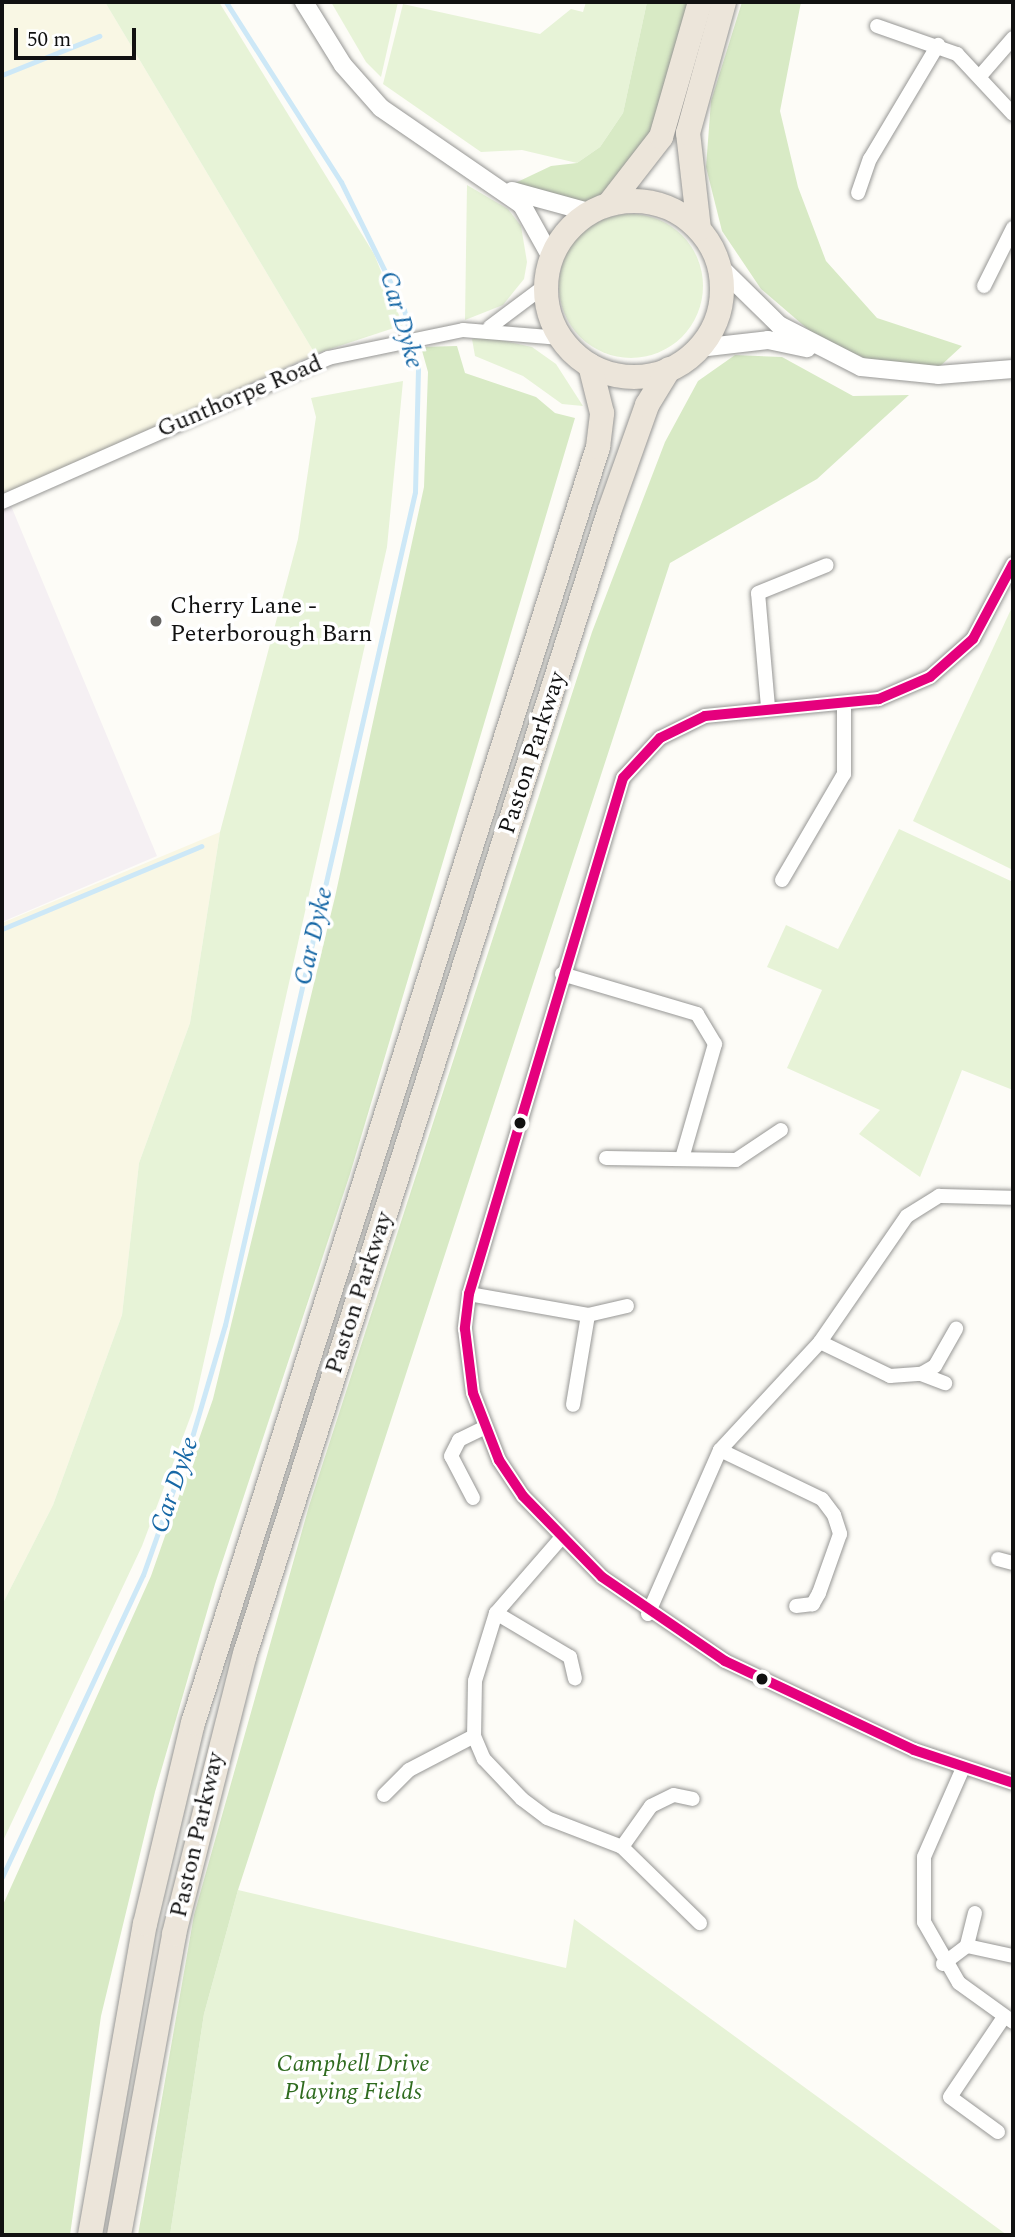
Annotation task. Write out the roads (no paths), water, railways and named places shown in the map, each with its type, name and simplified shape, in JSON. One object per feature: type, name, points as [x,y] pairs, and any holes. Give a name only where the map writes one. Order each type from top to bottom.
[{"type":"highway","points":[[700,2],[661,137],[599,208],[566,231],[551,257],[546,285],[561,338],[590,365],[629,376],[669,369],[699,348],[719,310],[719,267],[699,229],[688,133],[724,2]]},
{"type":"highway","points":[[599,208],[650,202],[699,229]]},
{"type":"highway","name":"Paston Parkway","points":[[90,2235],[145,1924],[193,1723],[598,447],[602,413],[590,365]]},
{"type":"highway","name":"Paston Parkway","points":[[119,2235],[180,1908],[245,1654],[608,512],[646,405],[669,369]]},
{"type":"street","points":[[304,2],[343,65],[381,108],[522,205],[551,257]]},
{"type":"street","points":[[877,26],[938,45],[981,75],[1013,114]]},
{"type":"street","points":[[981,75],[1013,38]]},
{"type":"street","points":[[858,193],[870,159],[938,45]]},
{"type":"street","points":[[499,187],[599,208]]},
{"type":"street","points":[[984,286],[1013,228]]},
{"type":"street","points":[[719,267],[759,310],[821,350],[861,367],[900,373],[1013,369]]},
{"type":"street","points":[[489,328],[546,285]]},
{"type":"street","name":"Gunthorpe Road","points":[[2,502],[328,358],[436,333],[489,328],[561,338]]},
{"type":"street","points":[[699,348],[768,340],[821,350]]},
{"type":"street","points":[[1013,564],[973,639],[954,658],[904,691],[844,703],[729,709],[685,723],[623,778],[562,974],[469,1294],[466,1360],[485,1428],[523,1496],[562,1537],[648,1614],[724,1661],[963,1768],[1013,1783]]},
{"type":"street","points":[[768,707],[758,593],[827,565]]},
{"type":"street","points":[[782,880],[844,774],[844,703]]},
{"type":"street","points":[[562,974],[697,1014],[715,1044],[682,1158]]},
{"type":"street","points":[[606,1158],[736,1160],[781,1130]]},
{"type":"street","points":[[648,1614],[720,1450],[820,1342],[907,1216],[939,1196],[1011,1194]]},
{"type":"street","points":[[469,1294],[588,1315],[627,1306]]},
{"type":"street","points":[[573,1405],[588,1315]]},
{"type":"street","points":[[921,1374],[935,1366],[956,1329]]},
{"type":"street","points":[[820,1342],[890,1376],[921,1374],[945,1383]]},
{"type":"street","points":[[473,1498],[451,1456],[458,1440],[485,1428]]},
{"type":"street","points":[[720,1450],[822,1499],[834,1515],[840,1534],[818,1593],[813,1604],[796,1606]]},
{"type":"street","points":[[562,1537],[496,1613],[474,1681],[474,1737],[501,1780],[530,1805],[622,1847],[700,1923]]},
{"type":"street","points":[[998,1559],[1013,1563]]},
{"type":"street","points":[[496,1613],[570,1657],[575,1678]]},
{"type":"street","points":[[384,1795],[409,1770],[474,1737]]},
{"type":"street","points":[[963,1768],[923,1857],[923,1923],[943,1965],[1009,2020],[950,2097],[998,2132]]},
{"type":"street","points":[[622,1847],[651,1806],[674,1795],[693,1799]]},
{"type":"street","points":[[943,1965],[967,1947],[975,1913]]},
{"type":"street","points":[[967,1947],[1013,1956]]},
{"type":"waterway","name":"Car Dyke","points":[[2,1877],[143,1575],[192,1437],[225,1325],[415,492],[418,366],[404,310],[341,182],[226,2]]},
{"type":"waterway","points":[[2,75],[99,36]]},
{"type":"waterway","points":[[2,929],[201,846]]},
{"type":"place","name":"Cherry Lane - Peterborough Barn","points":[[156,621]]},
{"type":"park label","name":"Campbell Drive Playing Fields","points":[[353,2079]]}]
